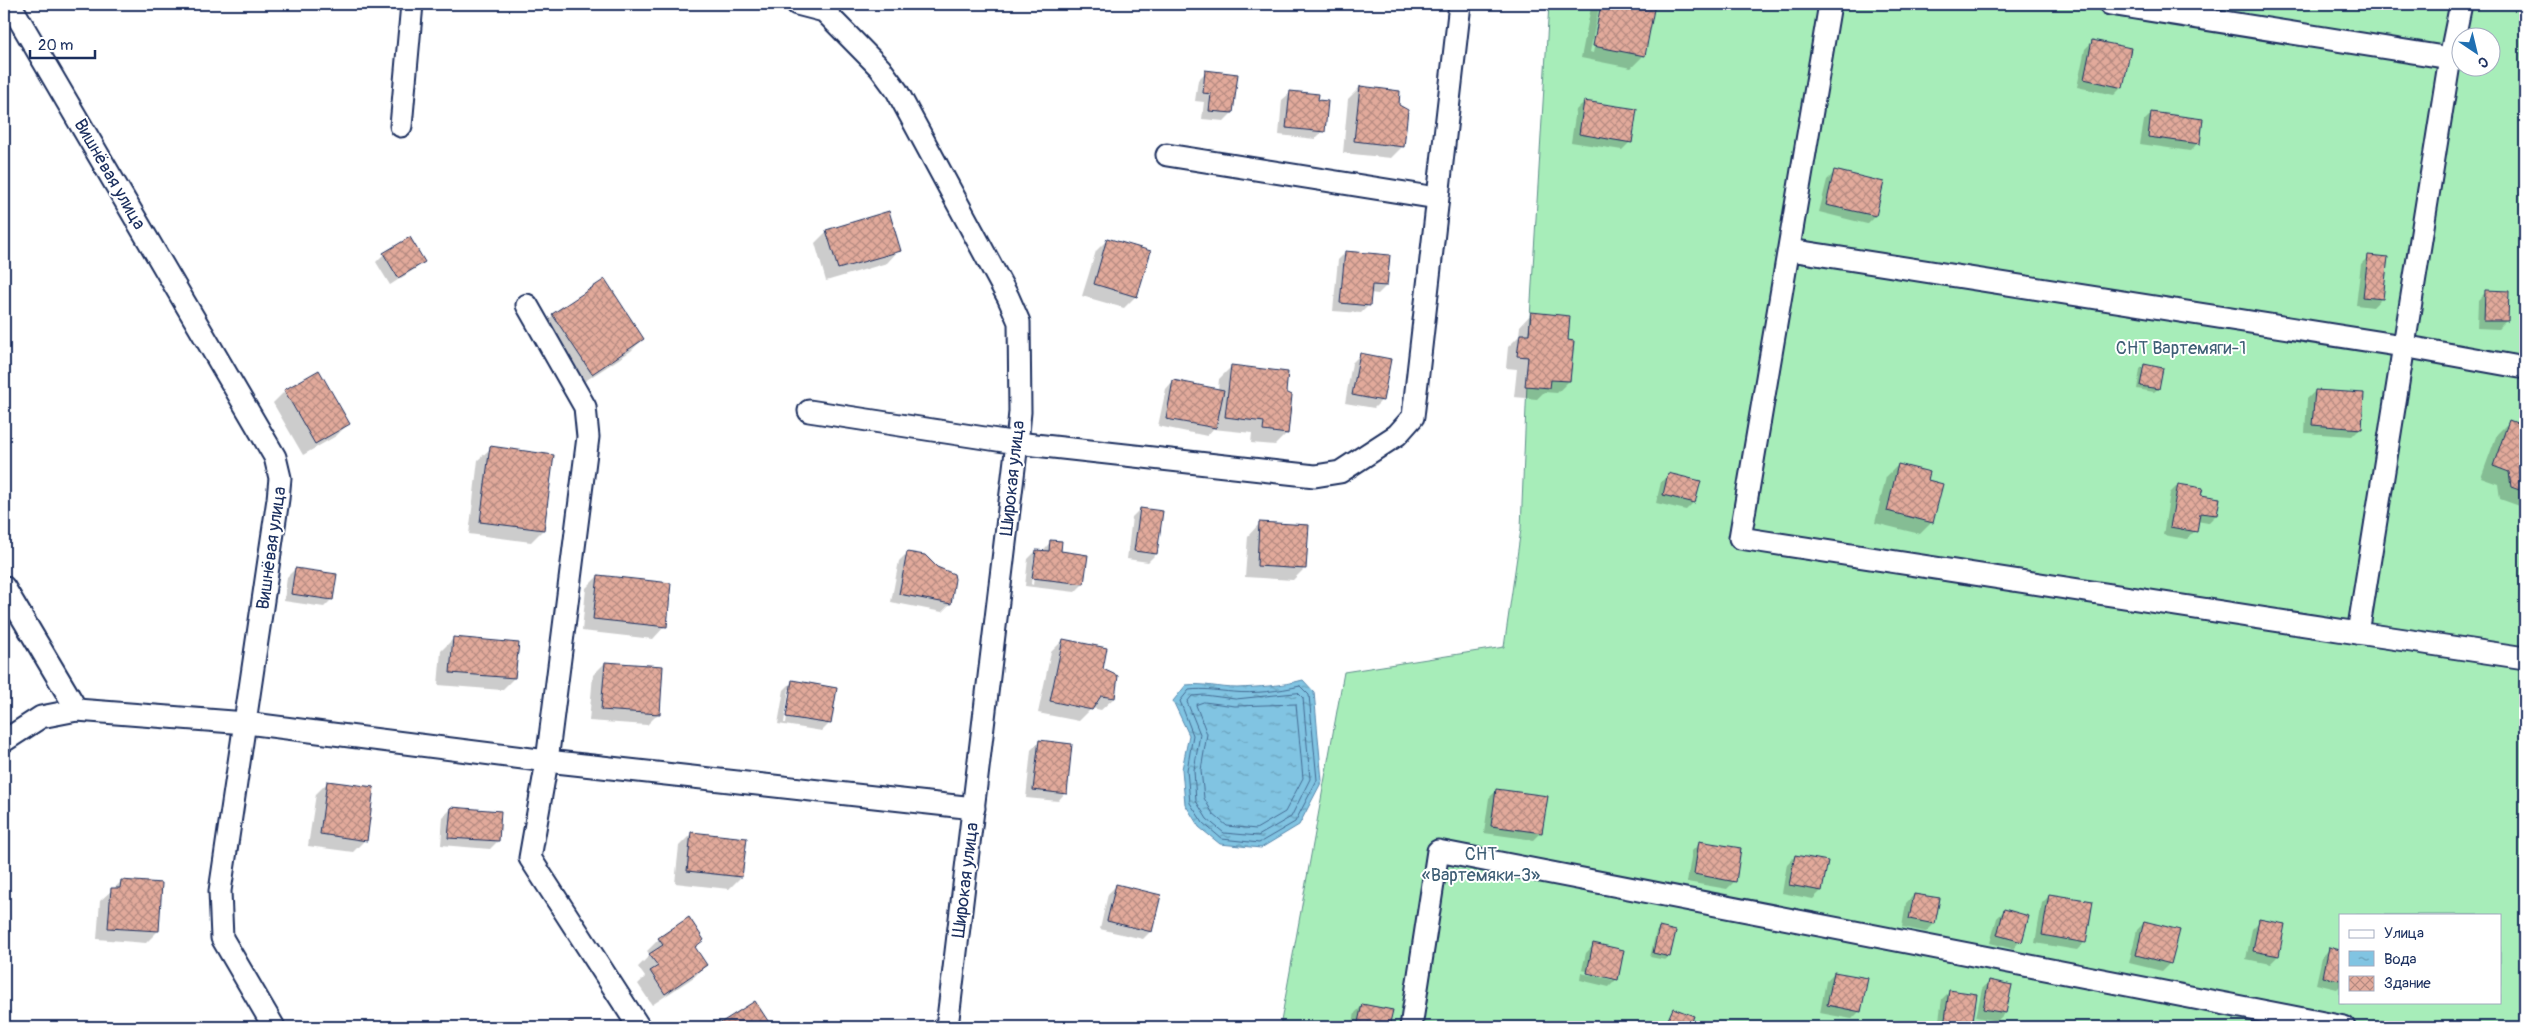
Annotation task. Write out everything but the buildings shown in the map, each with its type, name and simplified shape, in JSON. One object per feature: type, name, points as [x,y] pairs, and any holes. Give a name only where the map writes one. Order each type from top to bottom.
[{"type":"street","name":"Вишнёвая улица","points":[[10,4],[275,456],[280,478],[278,499],[220,891],[222,938],[274,1027]]},
{"type":"street","points":[[401,126],[412,4]]},
{"type":"street","name":"Широкая улица","points":[[797,4],[830,8],[897,91],[1008,297],[1019,322],[1020,412],[1017,443],[947,1027]]},
{"type":"street","points":[[809,412],[1017,443],[1315,476],[1340,472],[1397,436],[1412,417],[1460,4]]},
{"type":"street","points":[[1830,4],[1740,538],[2525,658]]},
{"type":"street","points":[[2110,4],[2450,58]]},
{"type":"street","points":[[2358,633],[2450,58],[2461,4]]},
{"type":"street","points":[[1167,155],[1437,198]]},
{"type":"street","points":[[1790,250],[2403,346],[2525,368]]},
{"type":"street","points":[[527,305],[585,407],[588,437],[547,761],[530,858],[639,1027]]},
{"type":"street","points":[[4,587],[77,710]]},
{"type":"street","points":[[4,741],[41,717],[77,710],[246,723],[547,761],[974,808]]},
{"type":"street","points":[[1411,1027],[1438,851],[2344,1027]]},
{"type":"green space","points":[[1549,4],[2525,4],[2525,1027],[1280,1027],[1344,672],[1504,647],[1521,529],[1529,334]]},
{"type":"water","points":[[1303,680],[1314,692],[1322,781],[1299,825],[1261,848],[1220,844],[1199,827],[1185,804],[1182,769],[1189,735],[1173,701],[1186,685],[1237,688],[1262,687]]},
{"type":"park label","name":"СНТ Вартемяги-1","points":[[2181,348]]},
{"type":"park label","name":"СНТ «Вартемяки-3»","points":[[1481,864]]}]
